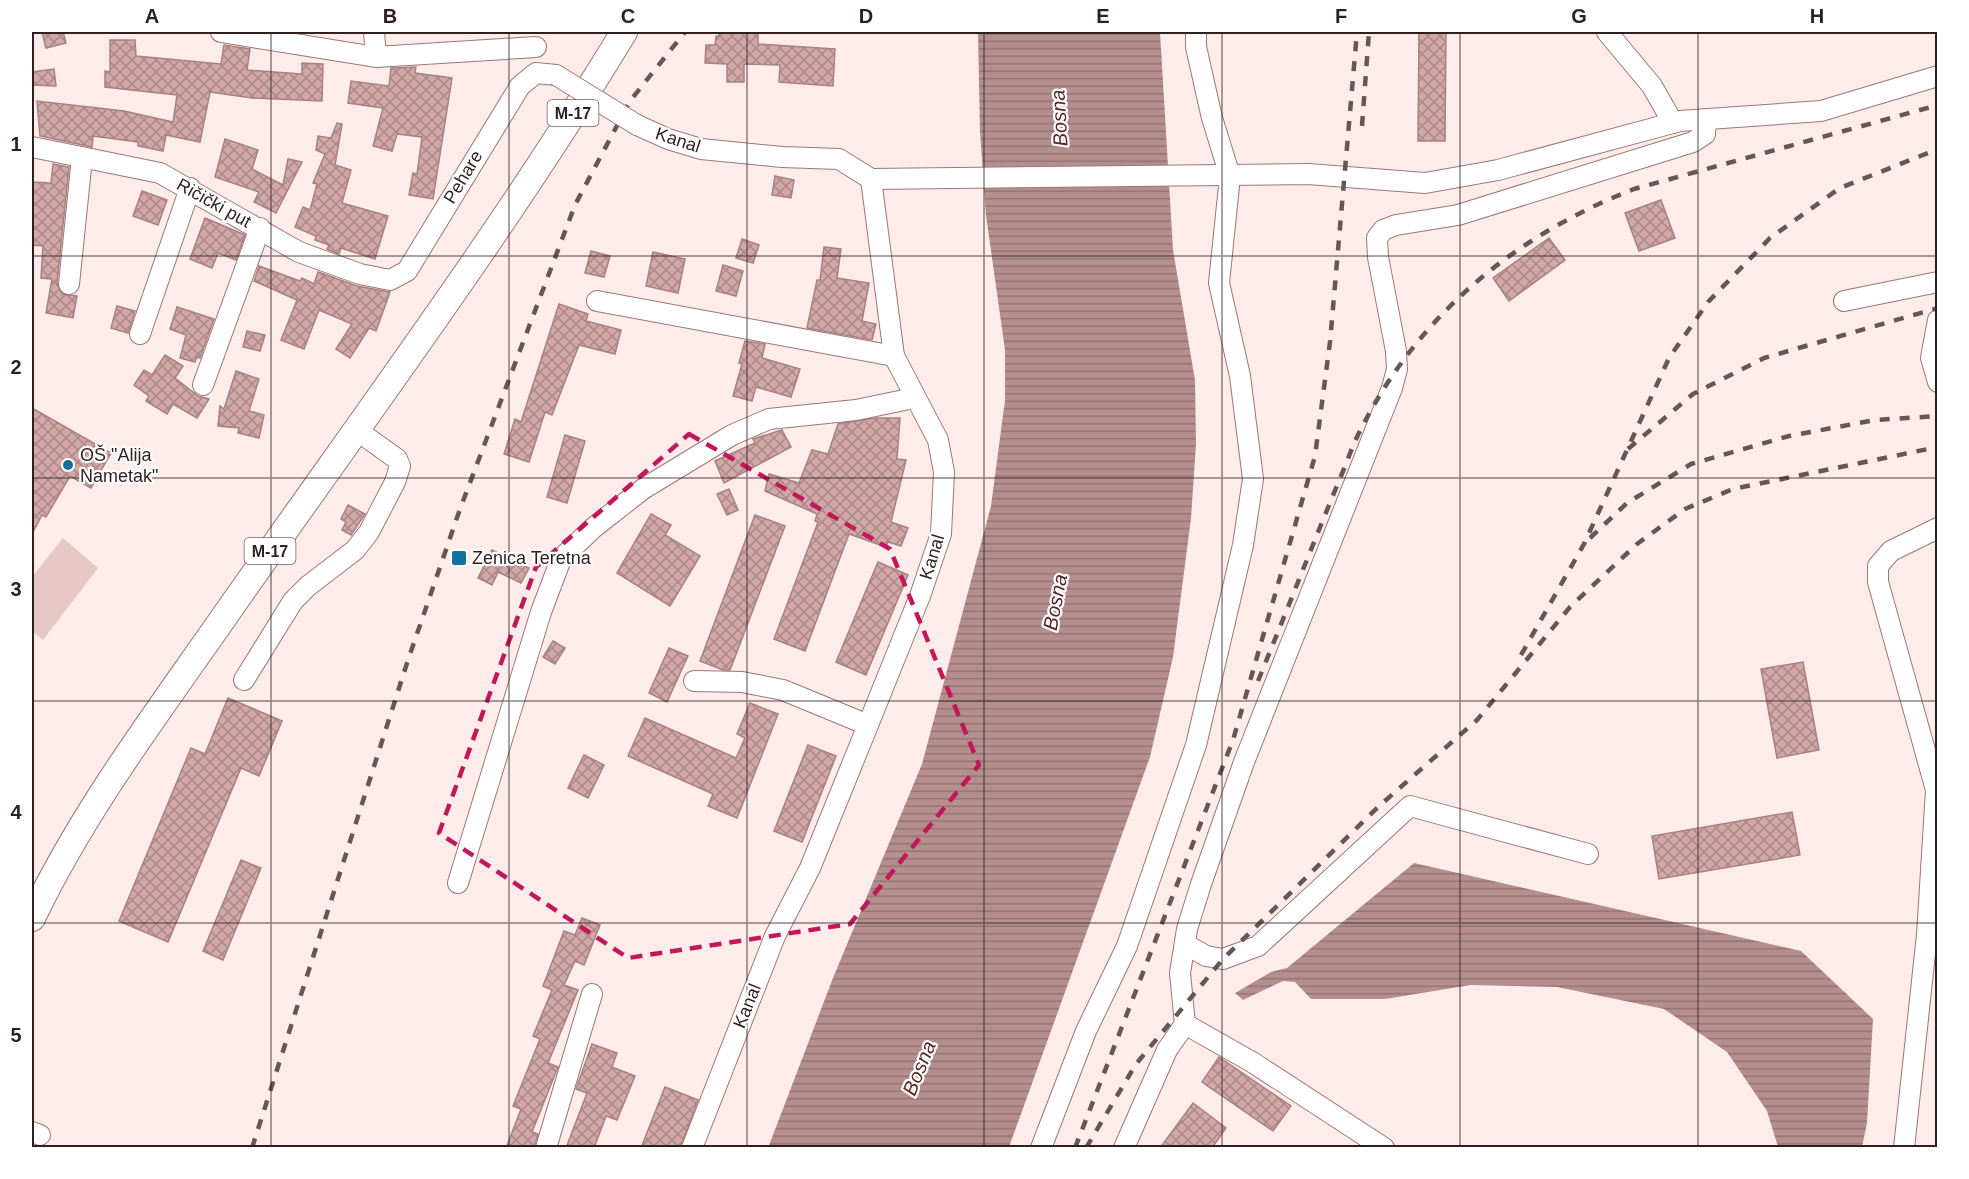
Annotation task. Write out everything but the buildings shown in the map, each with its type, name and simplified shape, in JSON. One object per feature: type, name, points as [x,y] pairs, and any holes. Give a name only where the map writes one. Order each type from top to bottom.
[{"type":"main road","name":"M-17","points":[[32,918],[99,799],[514,201],[624,32]]},
{"type":"street","points":[[221,32],[376,57],[538,39],[546,74]]},
{"type":"street","points":[[374,32],[376,57]]},
{"type":"street","points":[[1041,1148],[1086,1031],[1126,946],[1196,745],[1243,545],[1253,479],[1240,376],[1219,283],[1230,176],[1210,108],[1196,47],[1196,32]]},
{"type":"street","points":[[1607,32],[1652,86],[1673,123]]},
{"type":"street","name":"Kanal","points":[[546,74],[637,125],[668,139],[700,148],[782,157],[838,159],[871,179],[894,356],[938,440],[944,472],[941,534],[920,596],[810,868],[775,936],[692,1148]]},
{"type":"street","name":"Pehare","points":[[390,280],[407,271],[508,102],[527,78],[546,74]]},
{"type":"street","points":[[871,179],[1308,174],[1425,183],[1498,171],[1673,123],[1821,111],[1938,76]]},
{"type":"street","points":[[1124,1148],[1167,1050],[1185,1024],[1180,974],[1185,944],[1201,884],[1244,762],[1392,388],[1397,369],[1396,351],[1378,256],[1377,238],[1383,230],[1395,225],[1458,214],[1694,142],[1705,134],[1706,119]]},
{"type":"street","name":"Ričički put","points":[[32,147],[160,173],[260,228],[298,252],[360,274],[390,280]]},
{"type":"street","points":[[69,284],[82,158]]},
{"type":"street","points":[[140,334],[190,188]]},
{"type":"street","points":[[203,385],[260,228]]},
{"type":"street","points":[[1844,302],[1938,282]]},
{"type":"street","points":[[597,301],[894,356]]},
{"type":"street","points":[[1938,320],[1931,358],[1938,382]]},
{"type":"street","points":[[458,883],[541,612],[561,559],[592,529],[643,489],[732,435],[770,419],[856,410],[914,398]]},
{"type":"street","points":[[244,680],[293,601],[308,586],[355,550],[369,532],[387,501],[400,466],[398,459],[356,429]]},
{"type":"street","points":[[1904,1148],[1934,884],[1936,806],[1933,774],[1878,582],[1878,566],[1891,550],[1938,528]]},
{"type":"street","points":[[694,681],[742,682],[783,690],[868,725]]},
{"type":"street","points":[[1185,944],[1206,956],[1223,959],[1239,955],[1258,946],[1410,806],[1588,854]]},
{"type":"street","points":[[546,1148],[592,994]]},
{"type":"street","points":[[1185,1024],[1252,1062],[1384,1148]]},
{"type":"highlighted area","points":[[689,434],[890,549],[979,765],[850,924],[628,958],[439,833],[536,567]]},
{"type":"shaded area","points":[[63,538],[98,568],[43,640],[32,631],[32,577]]},
{"type":"water","name":"Bosna","points":[[978,32],[1160,32],[1173,250],[1195,380],[1196,444],[1191,518],[1173,657],[1150,757],[1009,1147],[768,1148],[833,978],[922,764],[991,506],[1005,400],[1005,350],[986,215],[980,131]]},
{"type":"water","points":[[1414,863],[1801,951],[1873,1019],[1867,1123],[1862,1147],[1778,1147],[1767,1111],[1727,1052],[1664,1009],[1557,987],[1471,985],[1385,999],[1311,999],[1295,982],[1283,981],[1243,1000],[1235,993],[1271,972],[1287,968]]},
{"type":"railway","points":[[252,1148],[408,660],[460,509],[575,205],[630,101],[685,32]]},
{"type":"railway","points":[[1075,1148],[1233,740],[1315,456],[1330,342],[1357,32]]},
{"type":"railway","points":[[1362,126],[1369,32]]},
{"type":"railway","points":[[1258,681],[1361,429],[1385,388],[1412,349],[1475,283],[1511,255],[1550,230],[1634,189],[1938,105]]},
{"type":"railway","points":[[1521,655],[1584,544],[1669,358],[1708,302],[1770,238],[1840,188],[1938,149]]},
{"type":"railway","points":[[1628,449],[1693,394],[1764,358],[1938,308]]},
{"type":"railway","points":[[1590,538],[1627,503],[1691,464],[1789,436],[1875,420],[1938,416]]},
{"type":"railway","points":[[1086,1148],[1136,1064],[1223,959],[1378,807],[1477,720],[1570,607],[1637,544],[1685,509],[1733,489],[1938,447]]},
{"type":"place","name":"OŠ \"Alija Nametak\"","points":[[68,465]]},
{"type":"place","name":"Zenica Teretna","points":[[459,558]]}]
